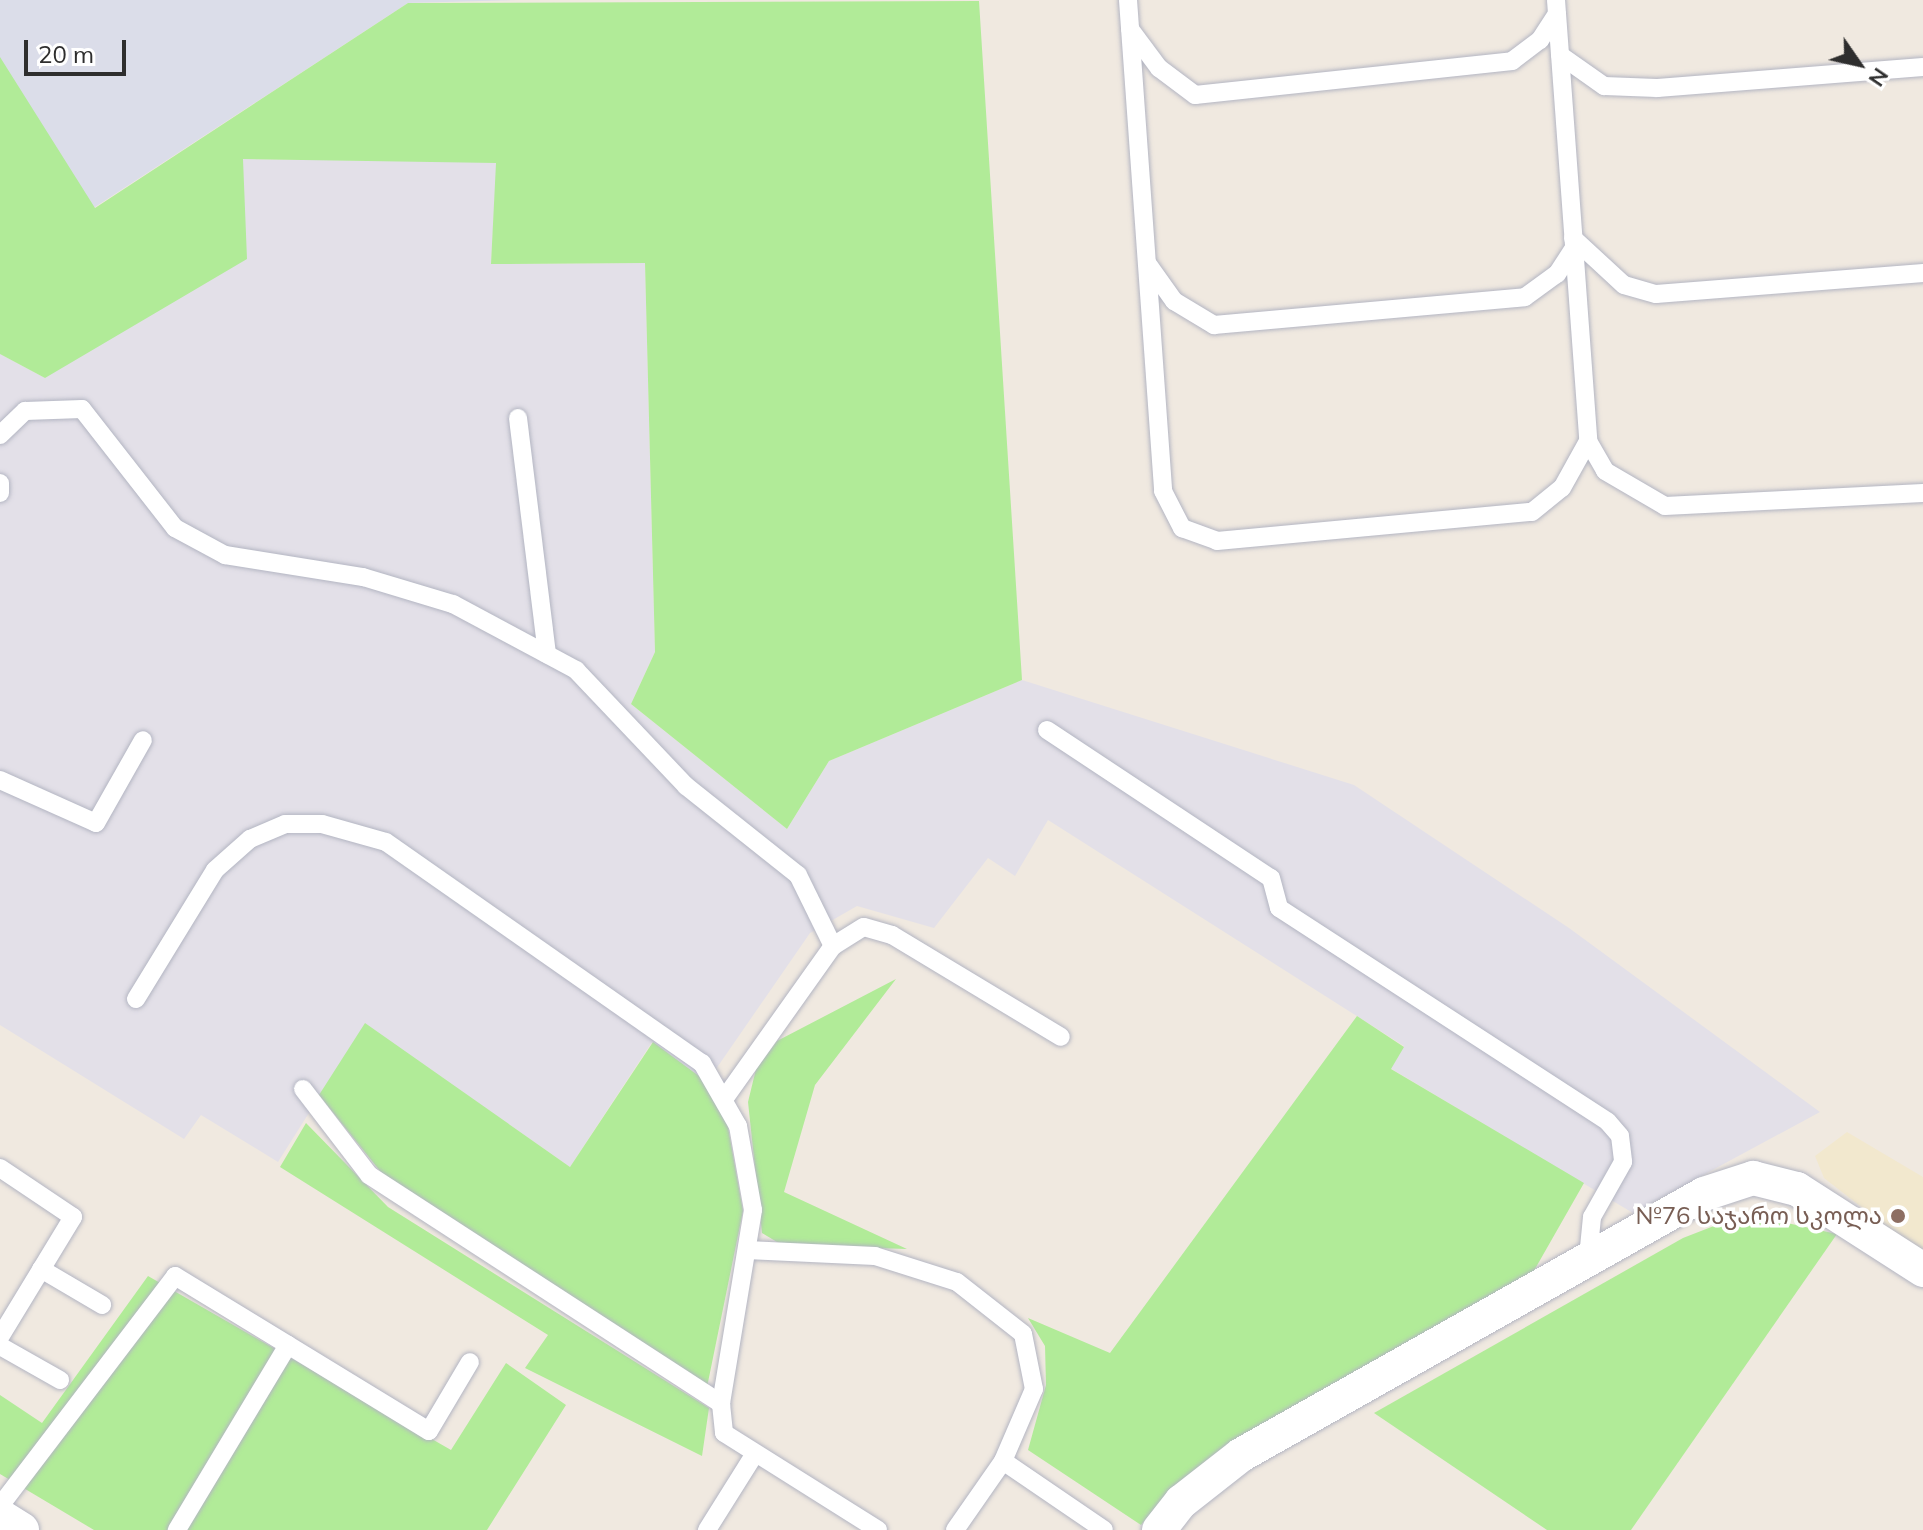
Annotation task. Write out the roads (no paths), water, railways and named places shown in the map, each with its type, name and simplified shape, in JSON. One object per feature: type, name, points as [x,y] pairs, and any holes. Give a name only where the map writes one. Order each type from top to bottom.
[{"type":"street","points":[[1159,1530],[1181,1502],[1241,1455],[1704,1194],[1753,1178],[1797,1189],[1923,1270]]},
{"type":"street","points":[[0,1516],[22,1530]]},
{"type":"lane","points":[[1128,0],[1163,491],[1182,528],[1217,541],[1532,512],[1562,488],[1588,441]]},
{"type":"lane","points":[[1130,29],[1159,68],[1195,95],[1512,61],[1540,40],[1556,7]]},
{"type":"lane","points":[[1556,7],[1588,441],[1605,471],[1665,506],[1923,493]]},
{"type":"lane","points":[[1560,55],[1604,86],[1657,88],[1923,67]]},
{"type":"lane","points":[[1147,263],[1174,301],[1214,325],[1525,297],[1557,274],[1574,243]]},
{"type":"lane","points":[[1574,243],[1624,285],[1656,294],[1923,273]]},
{"type":"lane","points":[[0,435],[25,411],[82,409],[175,528],[212,548],[363,577],[453,604],[547,654],[618,709],[686,786],[798,875],[833,946]]},
{"type":"lane","points":[[518,418],[547,654]]},
{"type":"lane","points":[[0,483],[0,493]]},
{"type":"lane","points":[[1047,730],[1271,878],[1279,908],[1608,1122],[1620,1136],[1623,1162],[1592,1217],[1588,1258]]},
{"type":"lane","points":[[0,780],[96,823],[143,740]]},
{"type":"lane","points":[[136,999],[215,870],[250,839],[285,824],[322,824],[386,842],[702,1063],[727,1095],[753,1210],[721,1404],[724,1433],[754,1455],[878,1530]]},
{"type":"lane","points":[[727,1095],[833,946],[864,927],[892,935],[1061,1037]]},
{"type":"lane","points":[[303,1089],[369,1175],[721,1404]]},
{"type":"lane","points":[[0,1168],[73,1217],[0,1337]]},
{"type":"lane","points":[[747,1250],[875,1256],[957,1282],[1023,1334],[1034,1389],[1003,1461],[955,1530]]},
{"type":"lane","points":[[41,1269],[102,1305]]},
{"type":"lane","points":[[0,1506],[175,1276],[429,1431],[470,1362]]},
{"type":"lane","points":[[177,1530],[288,1345]]},
{"type":"lane","points":[[0,1346],[60,1380]]},
{"type":"lane","points":[[707,1530],[754,1455]]},
{"type":"lane","points":[[1003,1461],[1104,1530]]},
{"type":"place","name":"№76 საჯარო სკოლა","points":[[1898,1216]]}]
